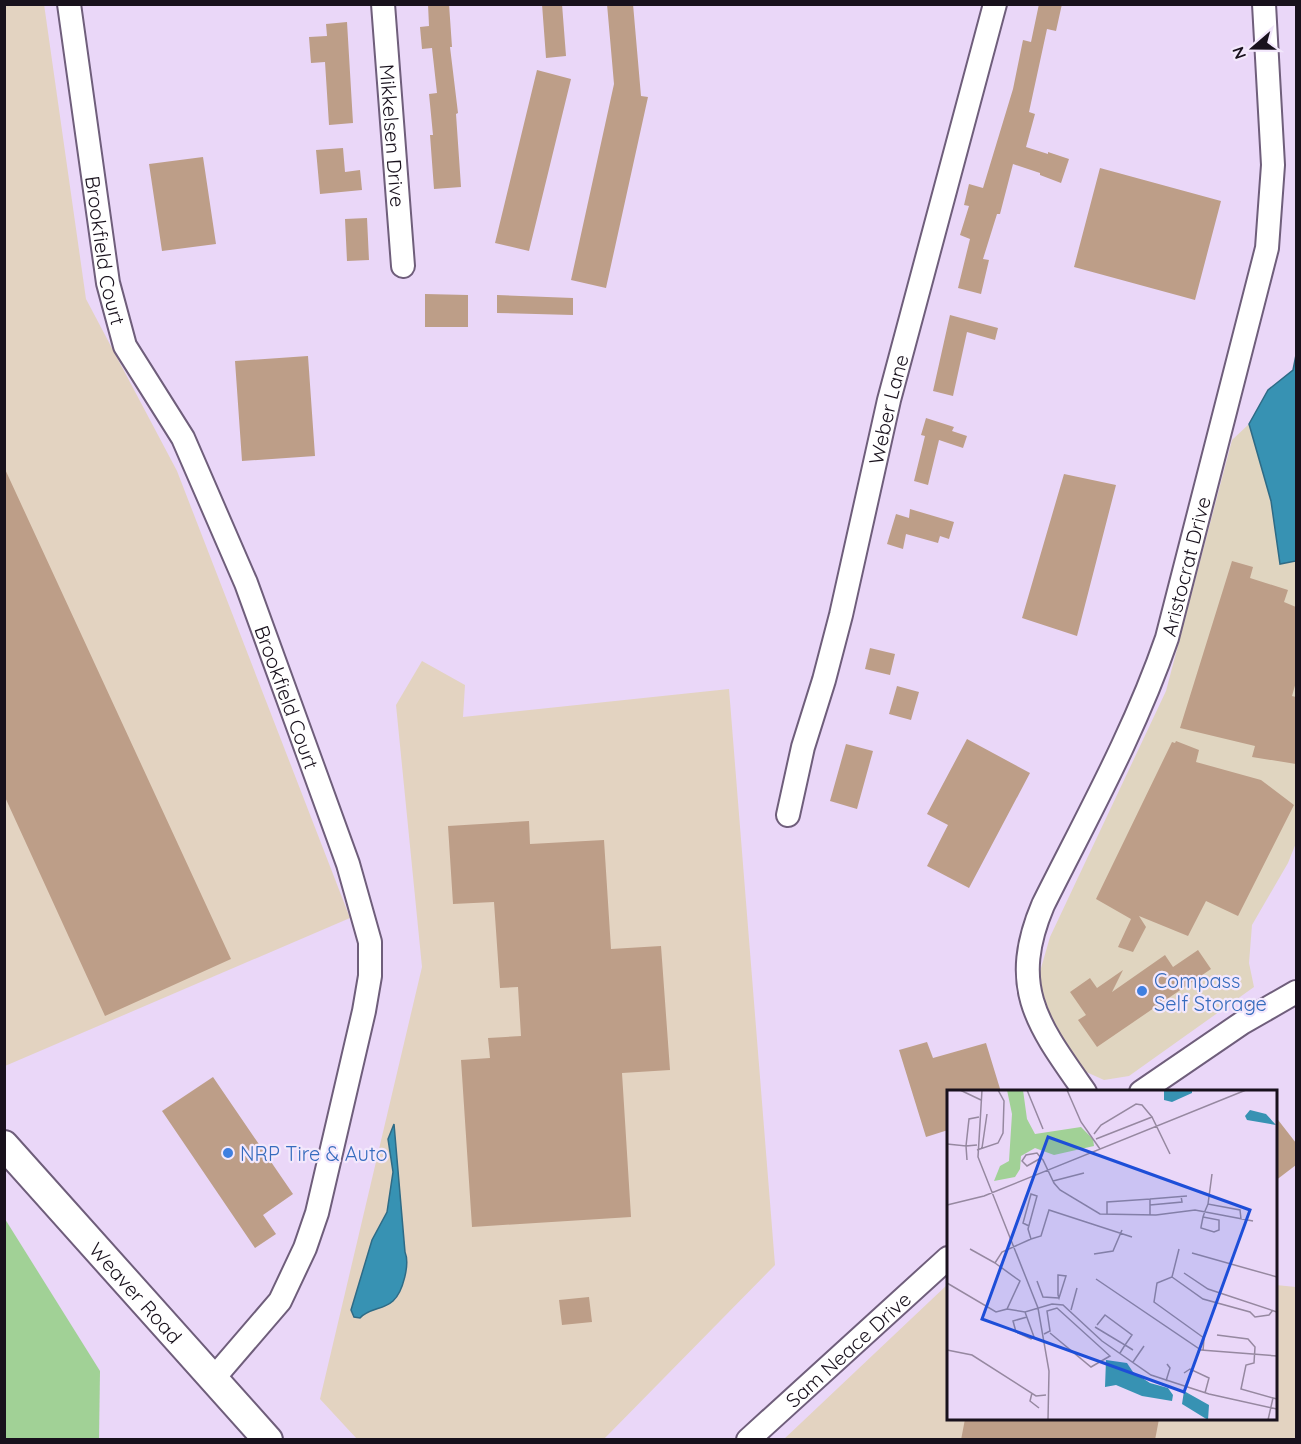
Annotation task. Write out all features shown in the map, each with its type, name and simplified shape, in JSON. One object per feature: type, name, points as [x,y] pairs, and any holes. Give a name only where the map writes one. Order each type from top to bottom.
[{"type":"main road","name":"Weaver Road","points":[[4,1144],[268,1440]]},
{"type":"street","name":"Brookfield Court","points":[[69,4],[108,283],[125,346],[183,438],[246,583],[348,864],[370,942],[369,976],[364,1011],[317,1213],[305,1248],[280,1301],[213,1379]]},
{"type":"street","name":"Mikkelsen Drive","points":[[383,4],[404,266]]},
{"type":"street","name":"Weber Lane","points":[[788,815],[803,747],[824,680],[840,615],[889,400],[995,4]]},
{"type":"street","name":"Aristocrat Drive","points":[[1084,1090],[1047,1037],[1035,1014],[1029,989],[1030,947],[1035,924],[1043,905],[1133,724],[1152,682],[1167,638],[1267,248],[1273,165],[1264,4]]},
{"type":"street","points":[[1144,1090],[1242,1023],[1296,992]]},
{"type":"street","name":"Sam Neace Drive","points":[[748,1440],[947,1259]]},
{"type":"shaded area","points":[[44,4],[86,299],[177,471],[350,918],[5,1066],[4,5]]},
{"type":"shaded area","points":[[1249,424],[1271,501],[1280,564],[1296,561],[1296,843],[1288,863],[1252,925],[1249,963],[1254,987],[1129,1076],[1104,1080],[1084,1071],[1046,1011],[1037,982],[1050,937],[1166,691],[1232,440]]},
{"type":"shaded area","points":[[422,661],[465,685],[463,717],[729,689],[775,1265],[604,1439],[357,1439],[320,1399],[422,967],[396,705]]},
{"type":"shaded area","points":[[947,1285],[947,1420],[1277,1420],[1277,1285],[1296,1287],[1296,1439],[783,1440]]},
{"type":"green space","points":[[5,1219],[100,1371],[99,1439],[5,1439]]},
{"type":"water","points":[[1296,355],[1296,561],[1280,564],[1271,501],[1249,424],[1268,390],[1293,370]]},
{"type":"water","points":[[394,1124],[407,1263],[405,1278],[393,1301],[360,1318],[354,1317],[351,1310],[372,1240],[387,1212],[393,1172],[388,1139]]},
{"type":"building","points":[[428,4],[449,4],[452,47],[450,47],[458,113],[456,114],[461,187],[434,189],[430,135],[433,135],[429,94],[437,93],[432,48],[422,49],[420,27],[429,26]]},
{"type":"building","points":[[542,4],[562,4],[566,56],[546,58]]},
{"type":"building","points":[[607,4],[633,4],[641,96],[648,97],[606,288],[571,280],[614,84]]},
{"type":"building","points":[[1039,4],[1062,4],[1056,31],[1047,29],[1029,112],[1035,114],[1026,147],[1069,159],[1061,183],[1013,164],[1000,214],[997,214],[983,259],[989,260],[981,294],[958,288],[970,239],[960,235],[969,206],[964,205],[969,184],[983,188],[1013,89],[1023,40],[1031,42]]},
{"type":"building","points":[[347,22],[353,123],[329,125],[325,62],[311,63],[309,37],[327,36],[326,24]]},
{"type":"building","points":[[537,70],[571,79],[529,251],[495,243]]},
{"type":"building","points":[[343,148],[345,172],[360,170],[362,190],[320,194],[316,150]]},
{"type":"building","points":[[203,157],[216,244],[162,251],[149,164]]},
{"type":"building","points":[[1100,168],[1221,201],[1195,300],[1074,267]]},
{"type":"building","points":[[367,218],[369,260],[347,261],[345,219]]},
{"type":"building","points":[[425,294],[468,295],[468,327],[425,327]]},
{"type":"building","points":[[497,295],[573,298],[573,315],[497,313]]},
{"type":"building","points":[[950,315],[998,328],[995,340],[967,332],[953,396],[933,391]]},
{"type":"building","points":[[308,356],[315,456],[242,461],[235,361]]},
{"type":"building","points":[[926,418],[954,427],[952,431],[967,436],[963,448],[939,440],[928,485],[914,481],[925,436],[921,435]]},
{"type":"building","points":[[4,467],[231,959],[105,1016],[4,795]]},
{"type":"building","points":[[1064,474],[1116,485],[1077,636],[1022,618]]},
{"type":"building","points":[[910,509],[954,522],[949,539],[940,536],[938,543],[906,534],[903,549],[887,544],[896,514],[909,518]]},
{"type":"building","points":[[1232,561],[1253,567],[1250,578],[1288,590],[1284,602],[1296,607],[1296,682],[1292,696],[1296,697],[1296,764],[1252,757],[1255,746],[1180,728]]},
{"type":"building","points":[[870,648],[895,654],[890,675],[865,669]]},
{"type":"building","points":[[897,686],[919,692],[911,720],[889,714]]},
{"type":"building","points":[[967,739],[1030,773],[969,888],[927,866],[948,825],[927,814]]},
{"type":"building","points":[[1176,741],[1199,750],[1196,762],[1261,780],[1294,805],[1238,916],[1206,901],[1188,936],[1139,916],[1146,927],[1133,952],[1118,947],[1131,919],[1096,899],[1172,742]]},
{"type":"building","points":[[846,744],[873,751],[857,809],[830,801]]},
{"type":"building","points":[[529,821],[530,844],[604,840],[611,949],[661,946],[670,1070],[622,1073],[631,1217],[472,1227],[461,1060],[490,1058],[488,1038],[521,1036],[518,987],[500,988],[494,902],[453,904],[448,826]]},
{"type":"building","points":[[1198,950],[1211,969],[1097,1047],[1078,1020],[1086,1015],[1070,992],[1090,978],[1097,988],[1123,970],[1112,992],[1165,955],[1173,967]]},
{"type":"building","points":[[927,1042],[933,1058],[986,1043],[1000,1090],[947,1090],[947,1130],[926,1137],[899,1050]]},
{"type":"building","name":"NRP Tire & Auto","points":[[213,1077],[293,1194],[263,1215],[276,1234],[255,1248],[162,1111]]},
{"type":"building","points":[[1277,1119],[1296,1143],[1296,1165],[1277,1179]]},
{"type":"building","points":[[589,1297],[592,1322],[562,1325],[559,1300]]},
{"type":"building","points":[[965,1420],[1159,1420],[1155,1440],[961,1440]]},
{"type":"place","name":"Compass Self Storage","points":[[1142,991]]},
{"type":"place","name":"NRP Tire & Auto","points":[[228,1153]]}]
